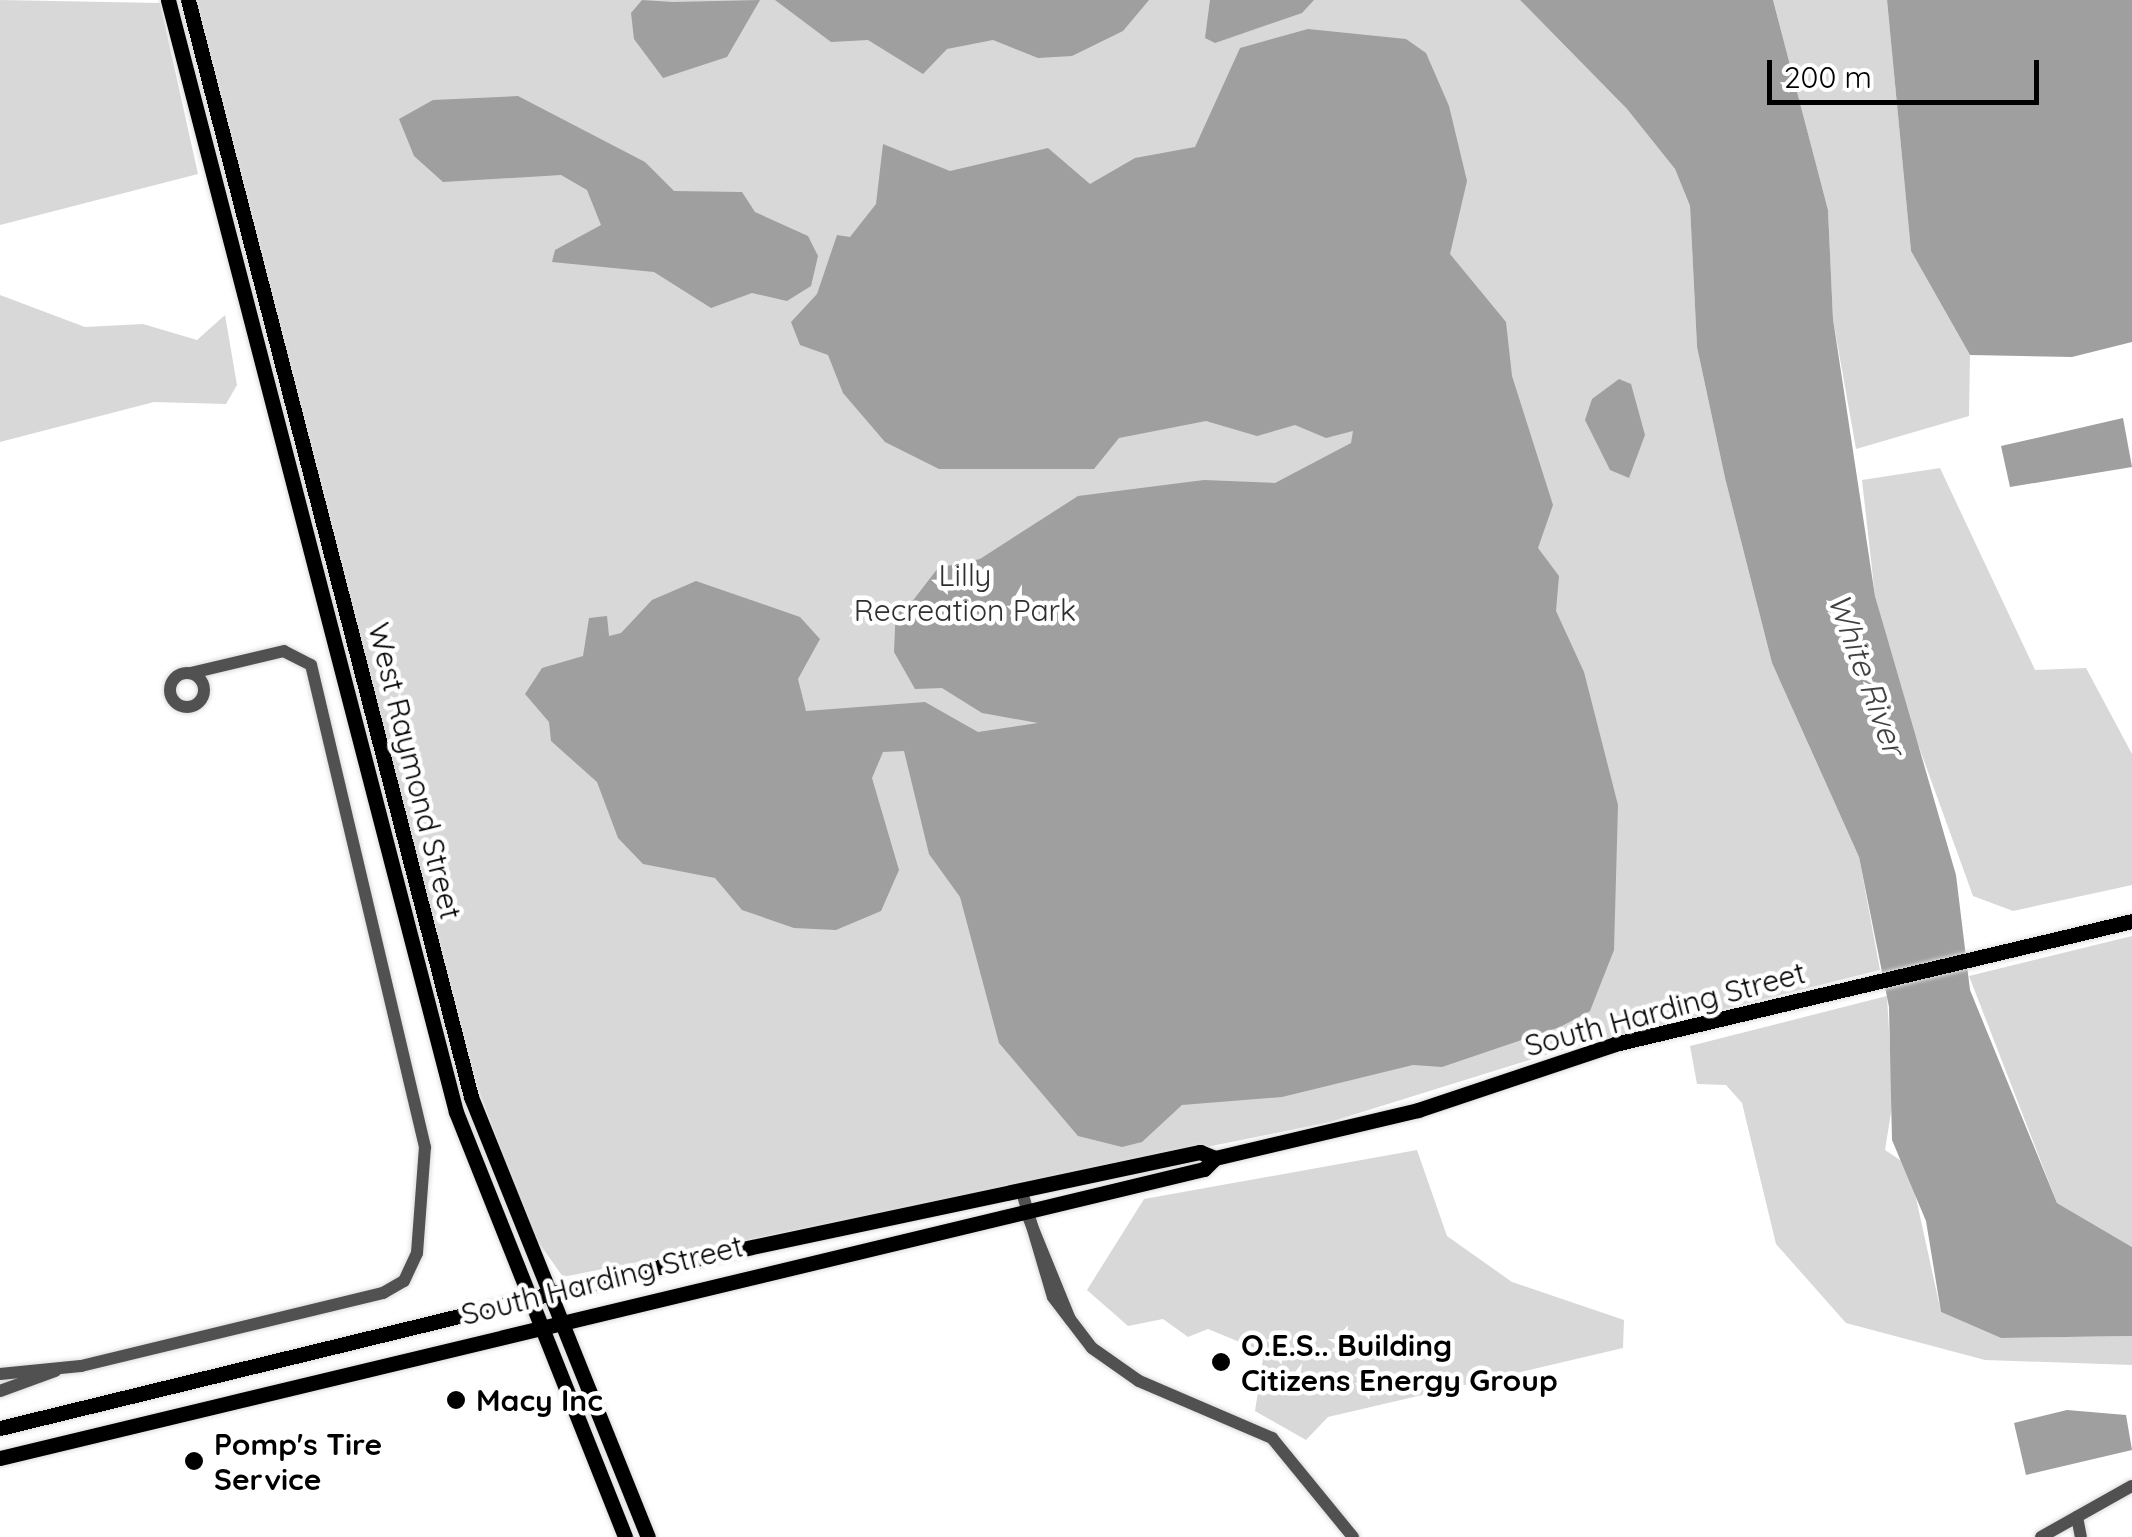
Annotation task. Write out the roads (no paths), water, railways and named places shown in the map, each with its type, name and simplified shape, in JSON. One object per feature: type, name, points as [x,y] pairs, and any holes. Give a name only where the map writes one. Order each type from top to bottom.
[{"type":"main road","name":"West Raymond Street","points":[[168,0],[456,1112],[526,1298],[625,1537]]},
{"type":"main road","name":"West Raymond Street","points":[[188,0],[471,1097],[648,1537]]},
{"type":"main road","points":[[344,678],[362,672]]},
{"type":"main road","name":"South Harding Street","points":[[0,1458],[232,1396],[750,1272],[1200,1152],[1215,1158],[1761,1011],[2132,921]]},
{"type":"main road","name":"South Harding Street","points":[[0,1428],[225,1369],[548,1293],[748,1249],[1024,1200]]},
{"type":"main road","points":[[748,1249],[750,1272]]},
{"type":"main road","points":[[225,1369],[232,1396]]},
{"type":"main road","points":[[70,1408],[78,1435]]},
{"type":"street","points":[[0,1391],[55,1371],[389,1292],[412,1270],[423,1233],[423,1136],[311,665],[291,651],[216,668],[197,677]]},
{"type":"street","points":[[1024,1200],[1070,1319],[1127,1375],[1272,1438],[1354,1537]]},
{"type":"street","points":[[0,1374],[55,1371]]},
{"type":"street","points":[[2041,1537],[2132,1486]]},
{"type":"street","points":[[2076,1518],[2081,1537]]},
{"type":"water","points":[[642,0],[760,0],[727,57],[663,78],[634,39],[631,13]]},
{"type":"water","points":[[775,0],[1149,0],[1123,31],[1072,56],[1038,58],[993,40],[947,49],[923,74],[868,40],[831,42]]},
{"type":"water","points":[[1210,0],[1314,0],[1302,13],[1215,43],[1205,38]]},
{"type":"water","name":"White River","points":[[1520,0],[1773,0],[1828,210],[1833,319],[1875,596],[1956,875],[1970,990],[2057,1203],[2132,1247],[2132,1336],[2001,1338],[1941,1312],[1926,1221],[1892,1140],[1889,1007],[1859,857],[1772,663],[1725,478],[1697,347],[1690,206],[1675,169],[1627,109]]},
{"type":"water","points":[[1887,0],[2132,0],[2132,342],[2072,357],[1970,355],[1911,251]]},
{"type":"water","points":[[1308,29],[1406,39],[1426,53],[1449,106],[1467,181],[1450,254],[1506,322],[1512,376],[1553,505],[1538,548],[1559,576],[1556,611],[1584,672],[1618,805],[1614,950],[1590,1011],[1560,1027],[1442,1067],[1413,1065],[1282,1097],[1182,1105],[1142,1142],[1122,1147],[1078,1136],[999,1043],[960,897],[929,854],[904,751],[883,752],[872,778],[899,870],[881,911],[836,930],[794,928],[742,910],[715,878],[643,864],[618,838],[597,782],[551,741],[549,722],[525,694],[542,668],[583,656],[589,618],[607,616],[609,636],[621,633],[652,600],[696,581],[800,617],[820,639],[798,679],[806,711],[925,702],[978,732],[1038,723],[982,713],[942,688],[915,689],[894,652],[896,606],[911,603],[938,568],[980,559],[1078,496],[1204,480],[1275,483],[1351,443],[1353,431],[1326,438],[1295,425],[1257,436],[1206,421],[1119,438],[1094,469],[939,469],[885,442],[843,393],[828,355],[800,345],[791,322],[817,294],[837,235],[850,237],[876,204],[883,144],[950,171],[1048,148],[1090,184],[1135,158],[1195,147],[1240,48]]},
{"type":"water","points":[[518,96],[645,162],[674,191],[742,192],[755,212],[808,236],[818,256],[811,286],[787,301],[752,293],[711,308],[654,272],[552,262],[555,250],[601,225],[587,190],[561,175],[443,182],[414,156],[399,119],[433,100]]},
{"type":"water","points":[[1619,379],[1631,384],[1645,435],[1629,478],[1610,470],[1585,420],[1592,399]]},
{"type":"water","points":[[2123,418],[2132,467],[2010,487],[2001,446]]},
{"type":"water","points":[[2067,1410],[2126,1415],[2132,1450],[2026,1475],[2014,1423]]},
{"type":"place","name":"O.E.S.. Building Citizens Energy Group","points":[[1221,1362]]},
{"type":"place","name":"Macy Inc","points":[[456,1400]]},
{"type":"place","name":"Pomp's Tire Service","points":[[194,1461]]},
{"type":"park label","name":"Lilly Recreation Park","points":[[965,592]]}]
